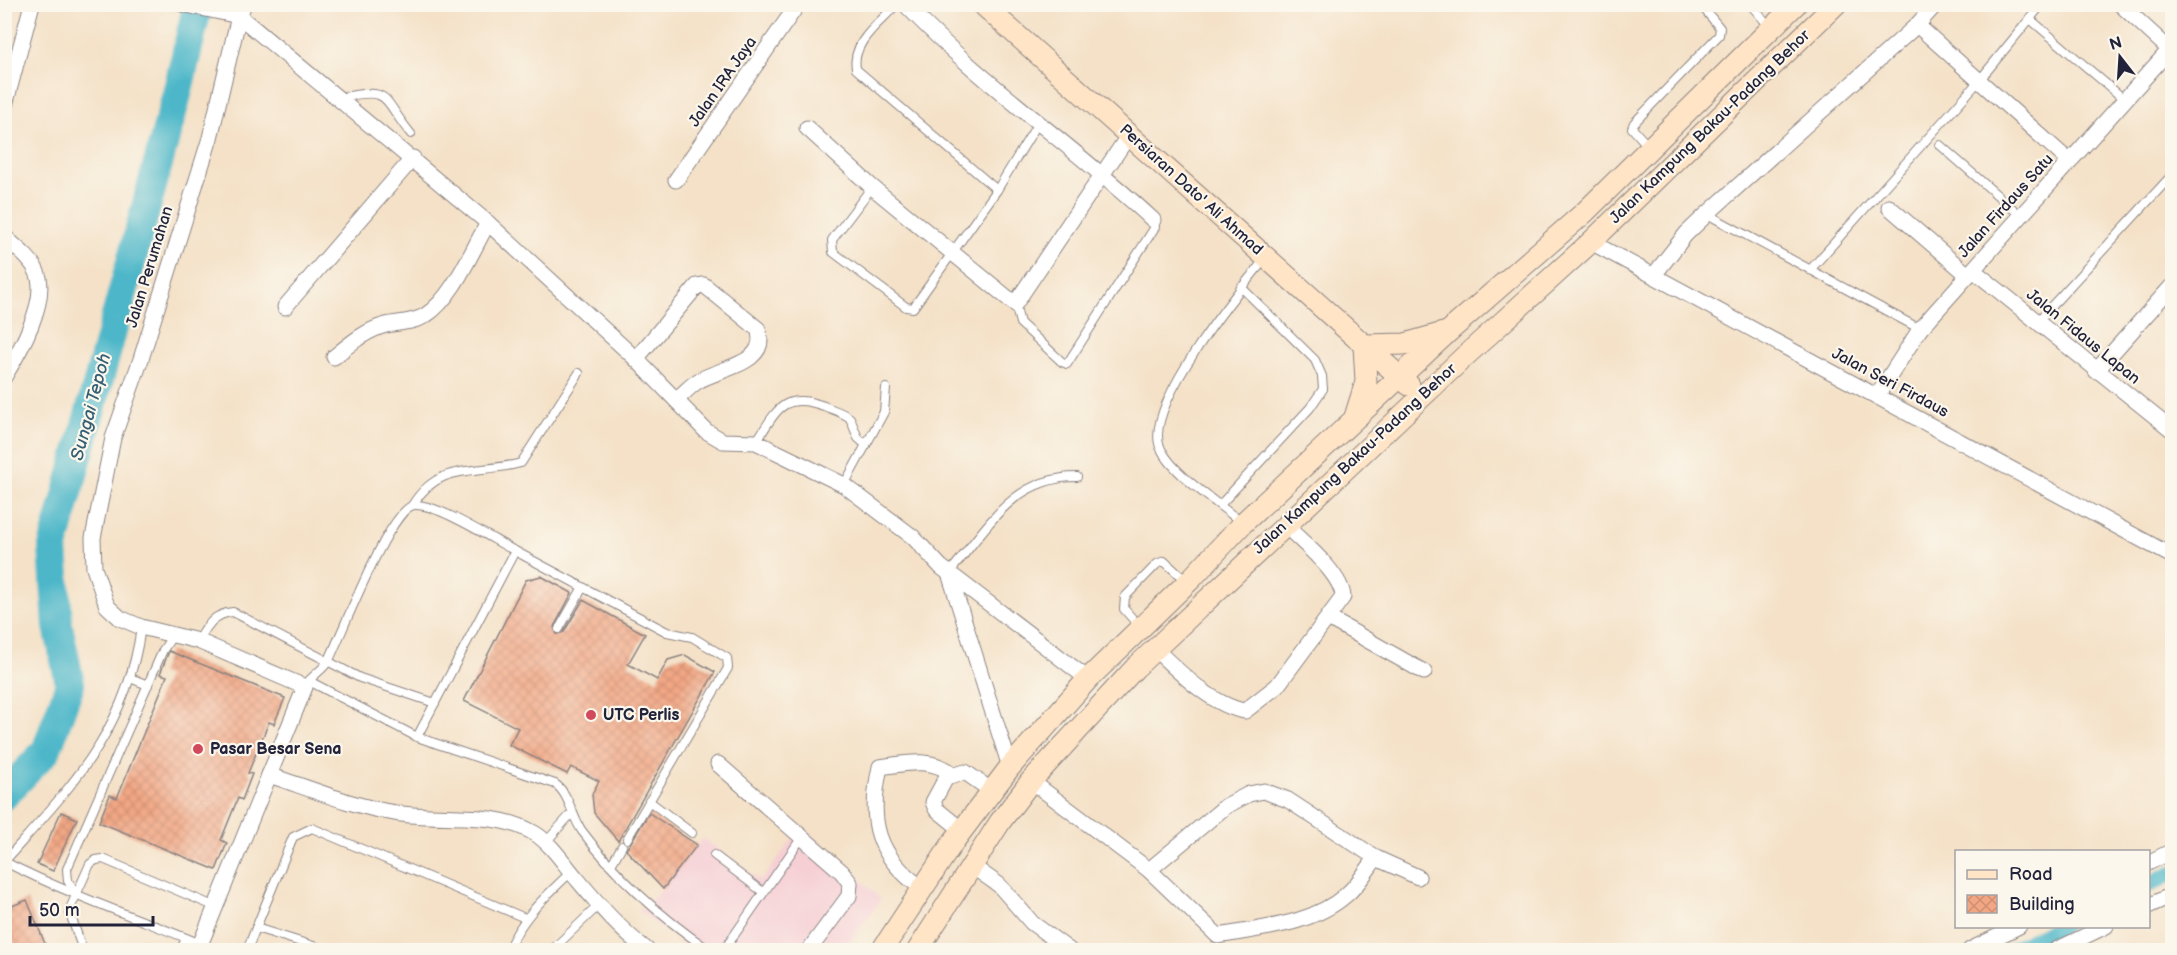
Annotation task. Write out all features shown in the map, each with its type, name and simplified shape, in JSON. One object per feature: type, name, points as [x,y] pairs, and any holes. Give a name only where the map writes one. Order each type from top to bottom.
[{"type":"street","points":[[4,109],[32,4]]},
{"type":"street","name":"Jalan IRA Jaya","points":[[676,180],[798,4]]},
{"type":"street","points":[[905,4],[941,43],[1102,172],[1153,220]]},
{"type":"street","name":"Persiaran Dato' Ali Ahmad","points":[[982,4],[1422,396]]},
{"type":"street","name":"Jalan Kampung Bakau-Padang Behor","points":[[882,951],[962,831],[992,791],[1088,679],[1188,583],[1243,523],[1448,332],[1585,212],[1797,4]]},
{"type":"street","name":"Jalan Kampung Bakau-Padang Behor","points":[[918,951],[972,866],[1031,782],[1155,649],[1219,585],[1286,526],[1422,396],[1591,242],[1836,4]]},
{"type":"street","points":[[1654,275],[1686,234],[1917,25],[1936,4]]},
{"type":"street","points":[[2120,4],[2171,48]]},
{"type":"street","points":[[184,5],[236,11],[488,223],[636,359],[706,431],[723,441],[756,442],[844,485],[913,537],[949,573],[1088,679]]},
{"type":"street","name":"Jalan Perumahan","points":[[236,11],[210,138],[113,438],[93,538],[94,568],[108,606],[120,618],[141,627],[198,641],[307,684]]},
{"type":"street","points":[[1917,25],[2070,162]]},
{"type":"street","name":"Jalan Firdaus Satu","points":[[1877,396],[1920,329],[2171,48]]},
{"type":"street","points":[[807,128],[872,187],[1015,304],[1129,135]]},
{"type":"street","points":[[285,307],[412,158]]},
{"type":"street","name":"Jalan Fidaus Lapan","points":[[1889,207],[2172,430]]},
{"type":"street","points":[[334,357],[370,331],[387,325],[416,320],[431,311],[445,297],[488,223]]},
{"type":"street","points":[[4,236],[35,267],[40,279],[41,293],[20,351],[4,377]]},
{"type":"street","name":"Jalan Seri Firdaus","points":[[1591,242],[2172,556]]},
{"type":"street","points":[[636,359],[697,286],[704,285],[758,329],[762,339],[760,346],[745,362],[698,381],[676,400]]},
{"type":"street","points":[[2096,372],[2172,286]]},
{"type":"street","points":[[1352,423],[1366,382],[1364,345],[1405,344],[1448,332]]},
{"type":"street","points":[[1155,649],[1187,678],[1232,709],[1245,711],[1277,686],[1330,619],[1343,597],[1343,588],[1323,562],[1286,526]]},
{"type":"street","points":[[949,573],[1010,768]]},
{"type":"street","points":[[1330,619],[1424,672]]},
{"type":"street","points":[[200,947],[307,684]]},
{"type":"street","points":[[923,889],[907,878],[888,856],[876,834],[880,767],[924,761],[940,764],[954,774]]},
{"type":"street","points":[[718,764],[842,872],[850,883],[849,896],[809,951]]},
{"type":"street","points":[[962,831],[936,809],[933,802],[946,778],[965,772],[992,791]]},
{"type":"street","points":[[269,774],[345,801],[393,813],[422,818],[500,820],[534,833],[546,842],[599,905],[647,951]]},
{"type":"street","points":[[1031,782],[1149,870],[1218,936],[1293,922],[1323,911],[1347,894],[1376,858]]},
{"type":"street","points":[[1149,870],[1226,806],[1249,794],[1264,790],[1288,800],[1376,858],[1418,877]]},
{"type":"street","points":[[2150,862],[2172,851]]},
{"type":"street","points":[[972,866],[999,885],[1032,923],[1069,951]]},
{"type":"street","points":[[2150,905],[2172,895]]},
{"type":"street","points":[[1970,951],[2017,928]]},
{"type":"street","points":[[2056,951],[2104,928]]},
{"type":"lane","points":[[897,4],[860,44],[854,57],[856,69],[997,190]]},
{"type":"lane","points":[[1650,148],[1632,128],[1634,123],[1719,35],[1720,28],[1700,4]]},
{"type":"lane","points":[[1750,4],[1771,29]]},
{"type":"lane","points":[[1810,270],[1978,82],[2042,4]]},
{"type":"lane","points":[[2030,19],[2125,100]]},
{"type":"lane","points":[[338,99],[358,94],[381,94],[388,99],[411,134]]},
{"type":"lane","points":[[872,187],[832,240],[833,252],[906,307],[913,308],[997,190],[1038,123]]},
{"type":"lane","points":[[1940,145],[2021,216]]},
{"type":"lane","points":[[2036,323],[2172,175]]},
{"type":"lane","points":[[1707,214],[1920,329]]},
{"type":"lane","points":[[1015,304],[1020,323],[1067,364],[1155,227],[1153,220]]},
{"type":"lane","points":[[1243,523],[1171,463],[1160,448],[1157,427],[1171,393],[1198,347],[1241,287],[1267,258]]},
{"type":"lane","points":[[1220,505],[1310,408],[1323,389],[1322,376],[1315,360],[1241,287]]},
{"type":"lane","points":[[579,373],[520,463],[496,469],[440,476],[422,490],[413,504],[405,508],[388,533],[328,662],[307,684],[417,737],[555,784],[564,794],[571,814],[611,865],[667,921],[709,951]]},
{"type":"lane","points":[[844,485],[884,412],[886,388]]},
{"type":"lane","points":[[756,442],[776,411],[787,404],[804,399],[850,417],[858,438],[866,445]]},
{"type":"lane","points":[[949,573],[997,513],[1019,493],[1046,480],[1077,477]]},
{"type":"lane","points":[[413,504],[432,508],[666,632],[692,637],[725,655],[729,661],[728,668],[611,865]]},
{"type":"lane","points":[[417,737],[514,551]]},
{"type":"lane","points":[[1141,628],[1124,609],[1123,602],[1149,572],[1164,561],[1188,583]]},
{"type":"lane","points":[[560,629],[583,588]]},
{"type":"lane","points":[[198,641],[211,620],[221,613],[233,612],[360,678],[435,703]]},
{"type":"lane","points":[[141,627],[130,678],[110,730],[90,761],[4,862],[53,886],[76,893],[186,938],[200,947]]},
{"type":"lane","points":[[76,893],[68,880],[67,869],[163,650],[174,634]]},
{"type":"lane","points":[[130,678],[148,685]]},
{"type":"lane","points":[[649,801],[692,833]]},
{"type":"lane","points":[[546,842],[571,814]]},
{"type":"lane","points":[[247,951],[293,837],[298,832],[312,828],[525,918]]},
{"type":"lane","points":[[724,951],[802,837]]},
{"type":"lane","points":[[714,855],[763,892]]},
{"type":"lane","points":[[83,951],[69,911],[90,864],[96,860],[103,859],[216,907]]},
{"type":"lane","points":[[508,951],[525,918],[571,872]]},
{"type":"lane","points":[[552,951],[599,905]]},
{"type":"lane","points":[[256,928],[326,951]]},
{"type":"lane","points":[[181,951],[186,938]]},
{"type":"shaded area","points":[[802,826],[881,899],[844,950],[692,950],[639,911],[663,889],[703,838],[761,881]]},
{"type":"building","name":"UTC Perlis","points":[[541,576],[572,593],[554,627],[557,634],[564,632],[583,600],[645,634],[628,664],[657,680],[668,660],[685,655],[715,672],[618,841],[594,813],[592,794],[599,781],[571,767],[567,774],[509,745],[518,728],[464,701],[526,580]]},
{"type":"building","name":"Pasar Besar Sena","points":[[169,651],[285,698],[274,724],[269,722],[248,773],[252,774],[242,800],[238,798],[221,840],[227,843],[216,870],[99,822],[110,795],[117,798],[167,676],[160,674]]},
{"type":"building","points":[[61,812],[77,819],[53,871],[37,864]]},
{"type":"building","points":[[649,813],[697,845],[663,889],[626,850]]},
{"type":"building","points":[[27,900],[48,951],[4,951],[4,909]]},
{"type":"waterway","name":"Sungai Tepoh","points":[[4,795],[46,751],[70,684],[58,626],[53,547],[177,94],[198,4]]},
{"type":"waterway","points":[[2150,884],[2172,873]]},
{"type":"waterway","points":[[2012,950],[2058,928]]},
{"type":"place","name":"UTC Perlis","points":[[591,715]]},
{"type":"place","name":"Pasar Besar Sena","points":[[198,749]]}]
